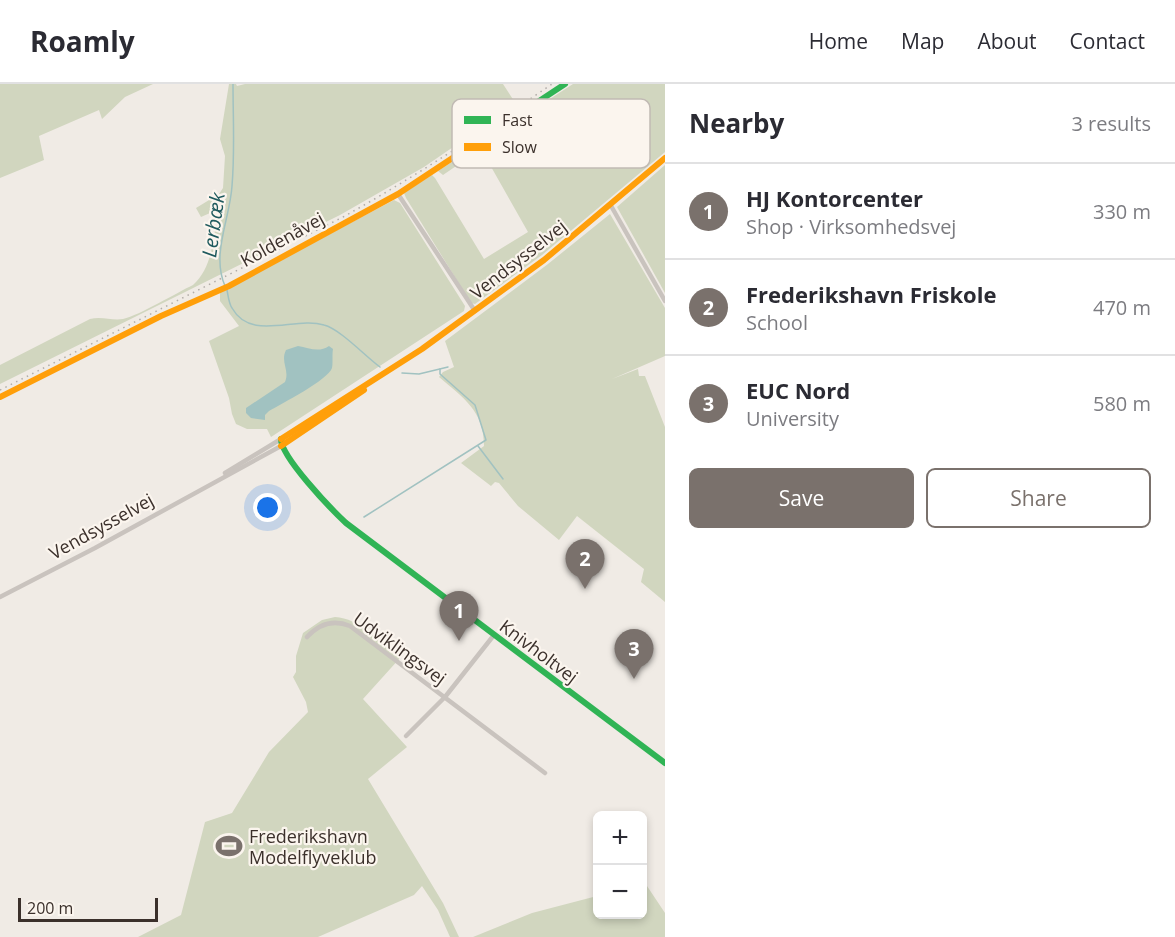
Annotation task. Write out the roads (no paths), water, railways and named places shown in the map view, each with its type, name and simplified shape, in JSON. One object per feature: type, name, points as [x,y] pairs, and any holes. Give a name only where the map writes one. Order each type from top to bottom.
[{"type":"street","name":"Koldenåvej","points":[[542,99],[565,84]]},
{"type":"street","name":"Koldenåvej","points":[[0,396],[182,306],[226,287],[398,194],[452,158]]},
{"type":"street","name":"Vendsysselvej","points":[[0,597],[95,548],[283,442],[475,311],[544,260],[665,158]]},
{"type":"street","points":[[398,194],[475,311]]},
{"type":"street","points":[[610,204],[665,301]]},
{"type":"street","name":"Knivholtvej","points":[[283,442],[321,499],[346,523],[665,764]]},
{"type":"street","name":"Udviklingsvej","points":[[307,637],[314,630],[330,623],[341,622],[350,626],[445,697]]},
{"type":"street","points":[[406,736],[445,697],[494,635]]},
{"type":"street","points":[[445,697],[545,772]]},
{"type":"water","points":[[298,346],[318,350],[329,346],[333,349],[332,368],[329,373],[269,411],[265,415],[265,420],[251,418],[246,413],[246,408],[285,382],[284,354],[286,350]]},
{"type":"waterway","name":"Lerbæk","points":[[225,286],[220,262],[222,236],[232,186],[233,84]]},
{"type":"waterway","name":"Lerbæk","points":[[227,290],[232,308],[240,318],[250,324],[262,326],[300,323],[324,325],[345,337],[380,367]]},
{"type":"waterway","points":[[402,373],[419,374],[448,367]]},
{"type":"waterway","points":[[364,517],[486,440],[475,405],[440,374],[440,369]]},
{"type":"waterway","points":[[478,446],[503,479]]},
{"type":"railway","points":[[530,99],[552,84]]},
{"type":"railway","points":[[0,390],[343,217],[452,151]]},
{"type":"place","name":"Frederikshavn Friskole","points":[[585,589]]},
{"type":"place","name":"HJ Kontorcenter","points":[[459,641]]},
{"type":"place","name":"EUC Nord","points":[[634,679]]},
{"type":"place","name":"Frederikshavn Modelflyveklub","points":[[229,846]]}]
